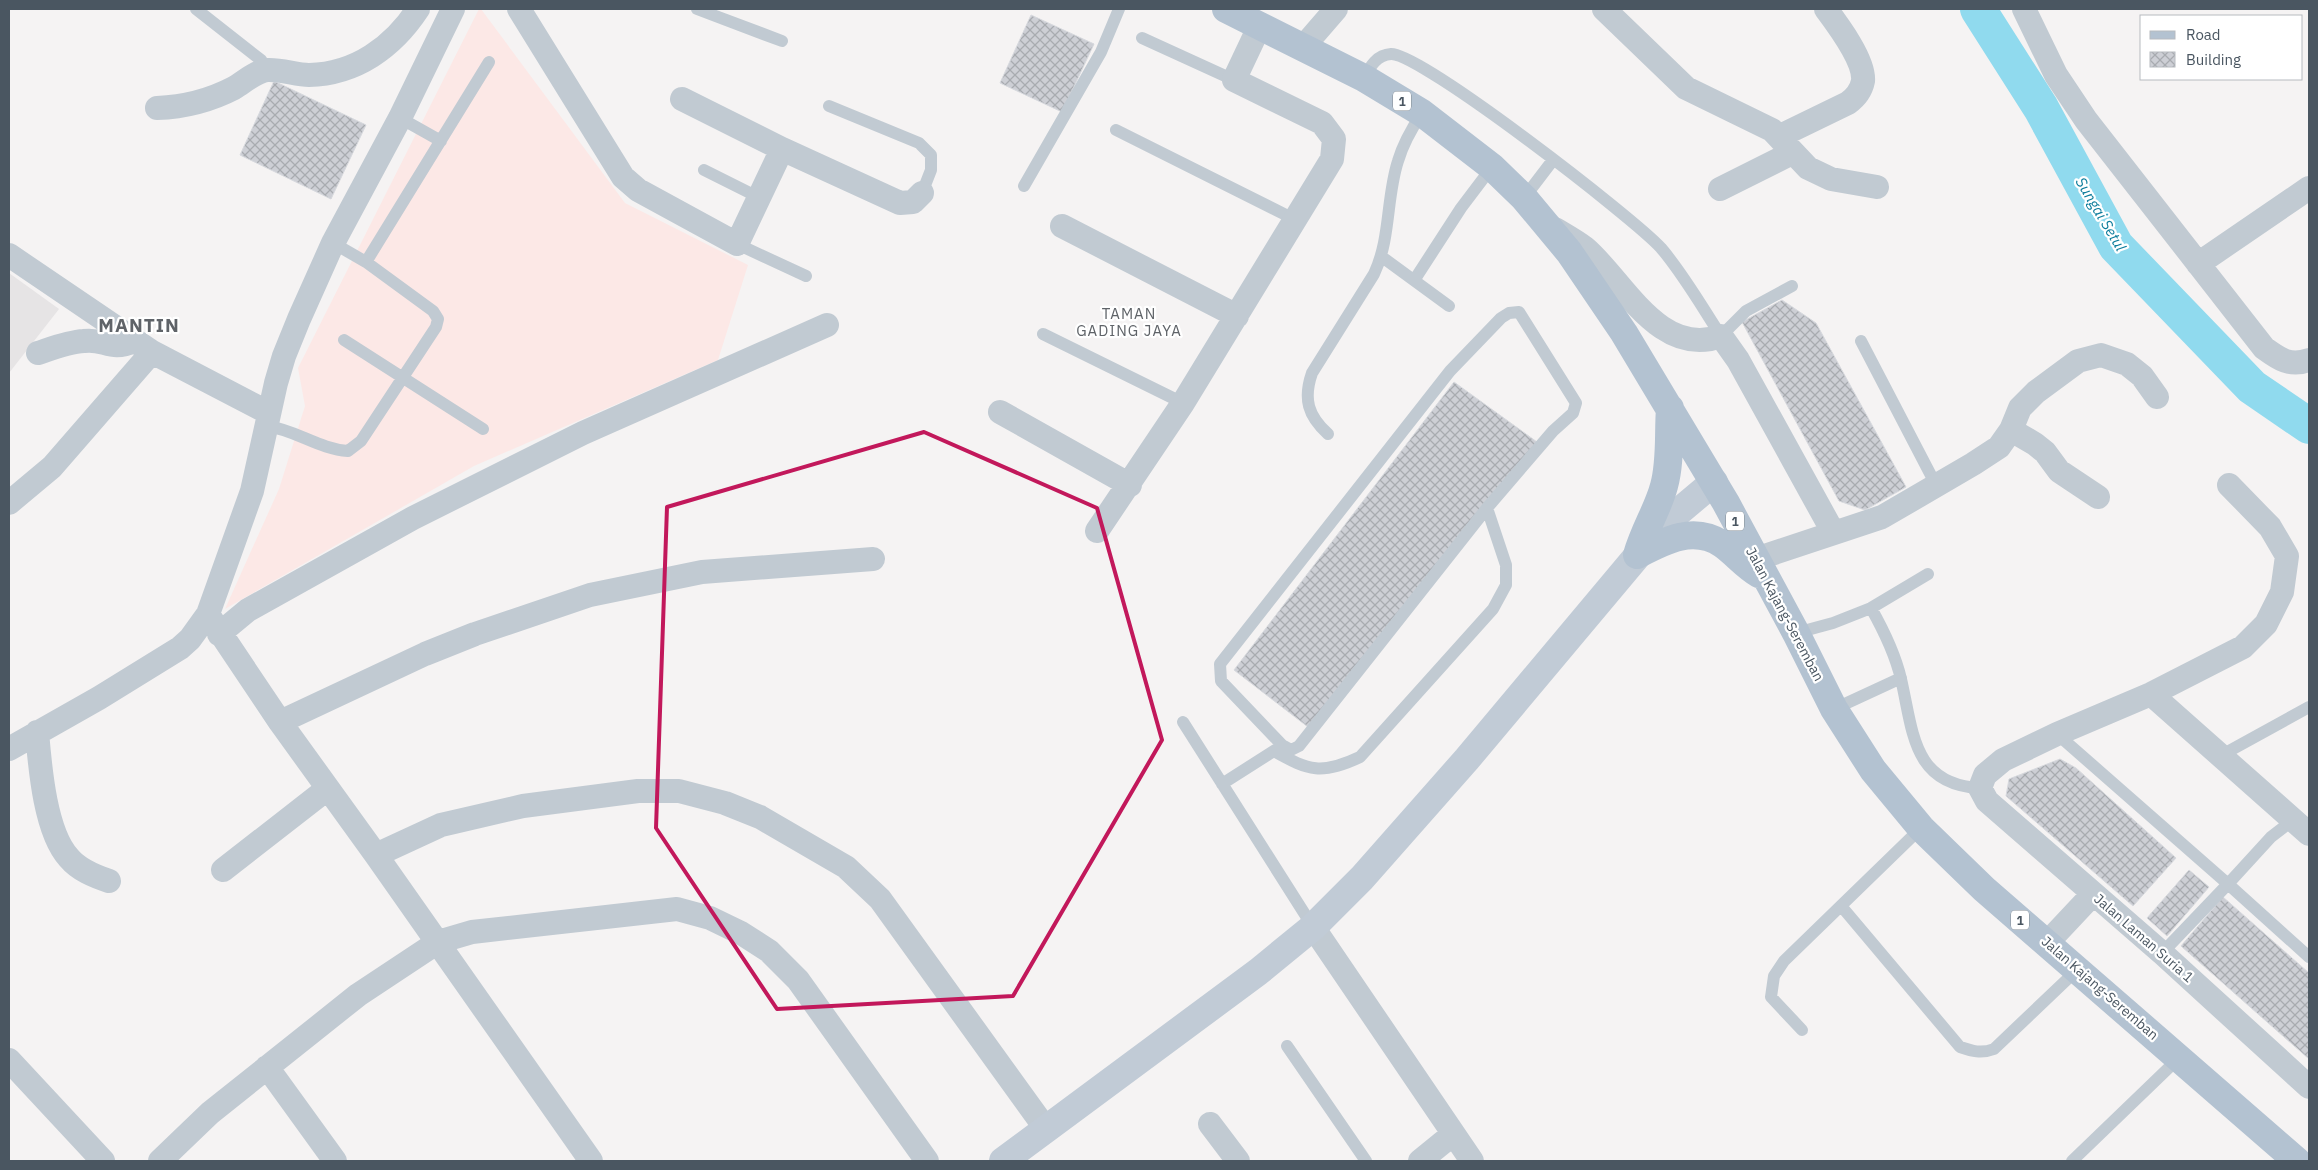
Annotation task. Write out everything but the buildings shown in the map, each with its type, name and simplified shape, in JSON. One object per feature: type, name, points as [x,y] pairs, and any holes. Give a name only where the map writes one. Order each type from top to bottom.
[{"type":"main road","name":"Jalan Kajang-Seremban","points":[[1226,9],[1304,46],[1364,78],[1422,113],[1492,167],[1524,198],[1548,224],[1624,333],[1670,408],[1714,482],[1796,633],[1834,709],[1873,770],[1921,828],[1984,889],[2180,1057],[2297,1161]]},
{"type":"main road","points":[[1637,555],[1643,532],[1664,487],[1668,469],[1670,408]]},
{"type":"main road","points":[[1002,1161],[1243,984],[1313,928],[1362,878],[1467,759],[1538,677],[1664,524],[1714,482]]},
{"type":"main road","points":[[1637,555],[1678,536],[1690,534],[1707,537],[1722,544],[1748,568],[1761,569]]},
{"type":"street","points":[[157,108],[177,107],[214,98],[255,75],[268,70],[307,75],[332,73],[354,66],[379,52],[399,33],[418,9]]},
{"type":"street","points":[[213,624],[252,491],[284,356],[334,243],[400,118],[453,9]]},
{"type":"street","points":[[519,9],[623,177],[638,190],[737,244],[782,149]]},
{"type":"street","points":[[1304,46],[1336,9]]},
{"type":"street","points":[[1604,9],[1686,88],[1772,130],[1808,168],[1831,179],[1877,187]]},
{"type":"street","points":[[1720,189],[1848,104],[1857,96],[1863,82],[1862,68],[1826,9]]},
{"type":"street","points":[[2024,9],[2056,74],[2086,120],[2264,348],[2281,361],[2299,364],[2309,360]]},
{"type":"street","points":[[1097,532],[1183,403],[1332,159],[1334,139],[1322,123],[1234,80],[1260,25]]},
{"type":"street","points":[[682,99],[782,149],[900,203],[913,202],[922,193]]},
{"type":"street","points":[[2198,264],[2309,188]]},
{"type":"street","points":[[1548,224],[1585,248],[1634,304],[1650,319],[1673,333],[1691,339],[1709,340],[1721,336],[1738,360],[1833,532]]},
{"type":"street","points":[[1062,226],[1237,316]]},
{"type":"street","points":[[9,255],[143,347],[268,420]]},
{"type":"street","points":[[9,749],[99,698],[180,648],[213,624],[248,610],[413,518],[583,433],[827,325]]},
{"type":"street","points":[[38,353],[86,340],[110,346],[143,347]]},
{"type":"street","points":[[9,502],[52,467],[143,347]]},
{"type":"street","points":[[1761,569],[1833,532],[1882,516],[1999,447],[2011,430],[2020,408],[2036,392],[2078,361],[2101,355],[2127,364],[2142,376],[2157,397]]},
{"type":"street","points":[[1000,412],[1130,485]]},
{"type":"street","points":[[2011,430],[2035,444],[2045,452],[2059,470],[2098,497]]},
{"type":"street","points":[[1980,788],[1986,775],[2004,760],[2057,734],[2151,694],[2243,647],[2266,624],[2282,592],[2287,556],[2270,526],[2229,485]]},
{"type":"street","points":[[280,722],[425,654],[475,634],[590,595],[702,572],[873,559]]},
{"type":"street","points":[[213,624],[327,789],[438,942],[580,1158]]},
{"type":"street","points":[[2151,694],[2220,756],[2304,822]]},
{"type":"street","points":[[37,732],[43,790],[58,843],[69,859],[88,873],[109,881]]},
{"type":"street","name":"Jalan Laman Suria 1","points":[[1980,788],[1987,802],[2162,953],[2309,1087]]},
{"type":"street","points":[[223,870],[327,789]]},
{"type":"street","points":[[376,855],[441,825],[524,806],[638,791],[679,791],[724,803],[760,817],[846,867],[880,899],[1046,1129]]},
{"type":"street","points":[[2047,942],[2093,894]]},
{"type":"street","points":[[160,1161],[210,1113],[358,995],[438,942],[472,932],[677,909],[710,918],[741,933],[769,951],[798,980],[927,1161]]},
{"type":"street","points":[[1313,928],[1452,1135],[1472,1161]]},
{"type":"street","points":[[9,1060],[103,1161]]},
{"type":"street","points":[[267,1067],[335,1161]]},
{"type":"street","points":[[1210,1124],[1238,1161]]},
{"type":"street","points":[[1420,1161],[1452,1135]]},
{"type":"lane","points":[[196,9],[261,60],[268,70]]},
{"type":"lane","points":[[697,9],[782,41]]},
{"type":"lane","points":[[1024,186],[1101,52],[1118,9]]},
{"type":"lane","points":[[1142,38],[1234,80]]},
{"type":"lane","points":[[1364,78],[1374,60],[1391,54],[1411,61],[1488,110],[1553,160],[1660,248],[1721,336],[1746,311],[1792,286]]},
{"type":"lane","points":[[366,262],[489,62]]},
{"type":"lane","points":[[829,106],[919,143],[931,156],[931,170],[922,193]]},
{"type":"lane","points":[[1328,434],[1314,422],[1306,403],[1307,387],[1312,373],[1374,274],[1382,257],[1397,162],[1410,132],[1422,113]]},
{"type":"lane","points":[[400,118],[441,141]]},
{"type":"lane","points":[[1116,130],[1296,220]]},
{"type":"lane","points":[[1524,198],[1553,160]]},
{"type":"lane","points":[[1415,279],[1461,208],[1492,167]]},
{"type":"lane","points":[[704,170],[758,197]]},
{"type":"lane","points":[[268,420],[332,450],[348,451],[360,441],[436,327],[438,319],[433,311],[366,262],[334,243]]},
{"type":"lane","points":[[737,244],[806,276]]},
{"type":"lane","points":[[1382,257],[1415,279],[1449,306]]},
{"type":"lane","points":[[1222,784],[1278,748],[1291,750],[1299,746],[1487,508],[1576,408],[1576,403],[1519,312],[1509,313],[1501,318],[1450,371],[1220,664],[1221,681],[1278,748],[1296,764],[1314,770],[1345,764],[1360,758],[1493,609],[1506,585],[1506,565],[1487,508]]},
{"type":"lane","points":[[1043,334],[1183,403]]},
{"type":"lane","points":[[344,340],[483,429]]},
{"type":"lane","points":[[1861,341],[1936,485]]},
{"type":"lane","points":[[1796,633],[1833,623],[1871,608],[1928,574]]},
{"type":"lane","points":[[1871,608],[1890,641],[1901,678],[1909,726],[1926,762],[1940,776],[1956,785],[1980,788]]},
{"type":"lane","points":[[1834,709],[1901,678]]},
{"type":"lane","points":[[2220,756],[2309,707]]},
{"type":"lane","points":[[1183,722],[1313,928]]},
{"type":"lane","points":[[2057,734],[2309,957]]},
{"type":"lane","points":[[2162,953],[2271,837],[2304,822]]},
{"type":"lane","points":[[1802,1030],[1771,997],[1774,976],[1784,961],[1842,907],[1921,828]]},
{"type":"lane","points":[[1842,907],[1960,1047],[1973,1052],[1985,1052],[1994,1049],[2077,970]]},
{"type":"lane","points":[[1287,1046],[1366,1161]]},
{"type":"lane","points":[[2072,1161],[2180,1057]]},
{"type":"highlighted area","points":[[924,432],[1097,508],[1162,740],[1013,996],[777,1009],[656,828],[667,507]]},
{"type":"shaded area","points":[[479,9],[481,9],[625,203],[748,265],[718,360],[474,466],[225,609],[279,489],[305,406],[298,368]]},
{"type":"shaded area","points":[[9,273],[59,309],[9,373]]},
{"type":"waterway","name":"Sungai Setul","points":[[1978,9],[2041,108],[2116,246],[2252,387],[2309,426]]},
{"type":"district","name":"TAMAN GADING JAYA","points":[[1129,322]]},
{"type":"district","name":"MANTIN","points":[[139,325]]}]
